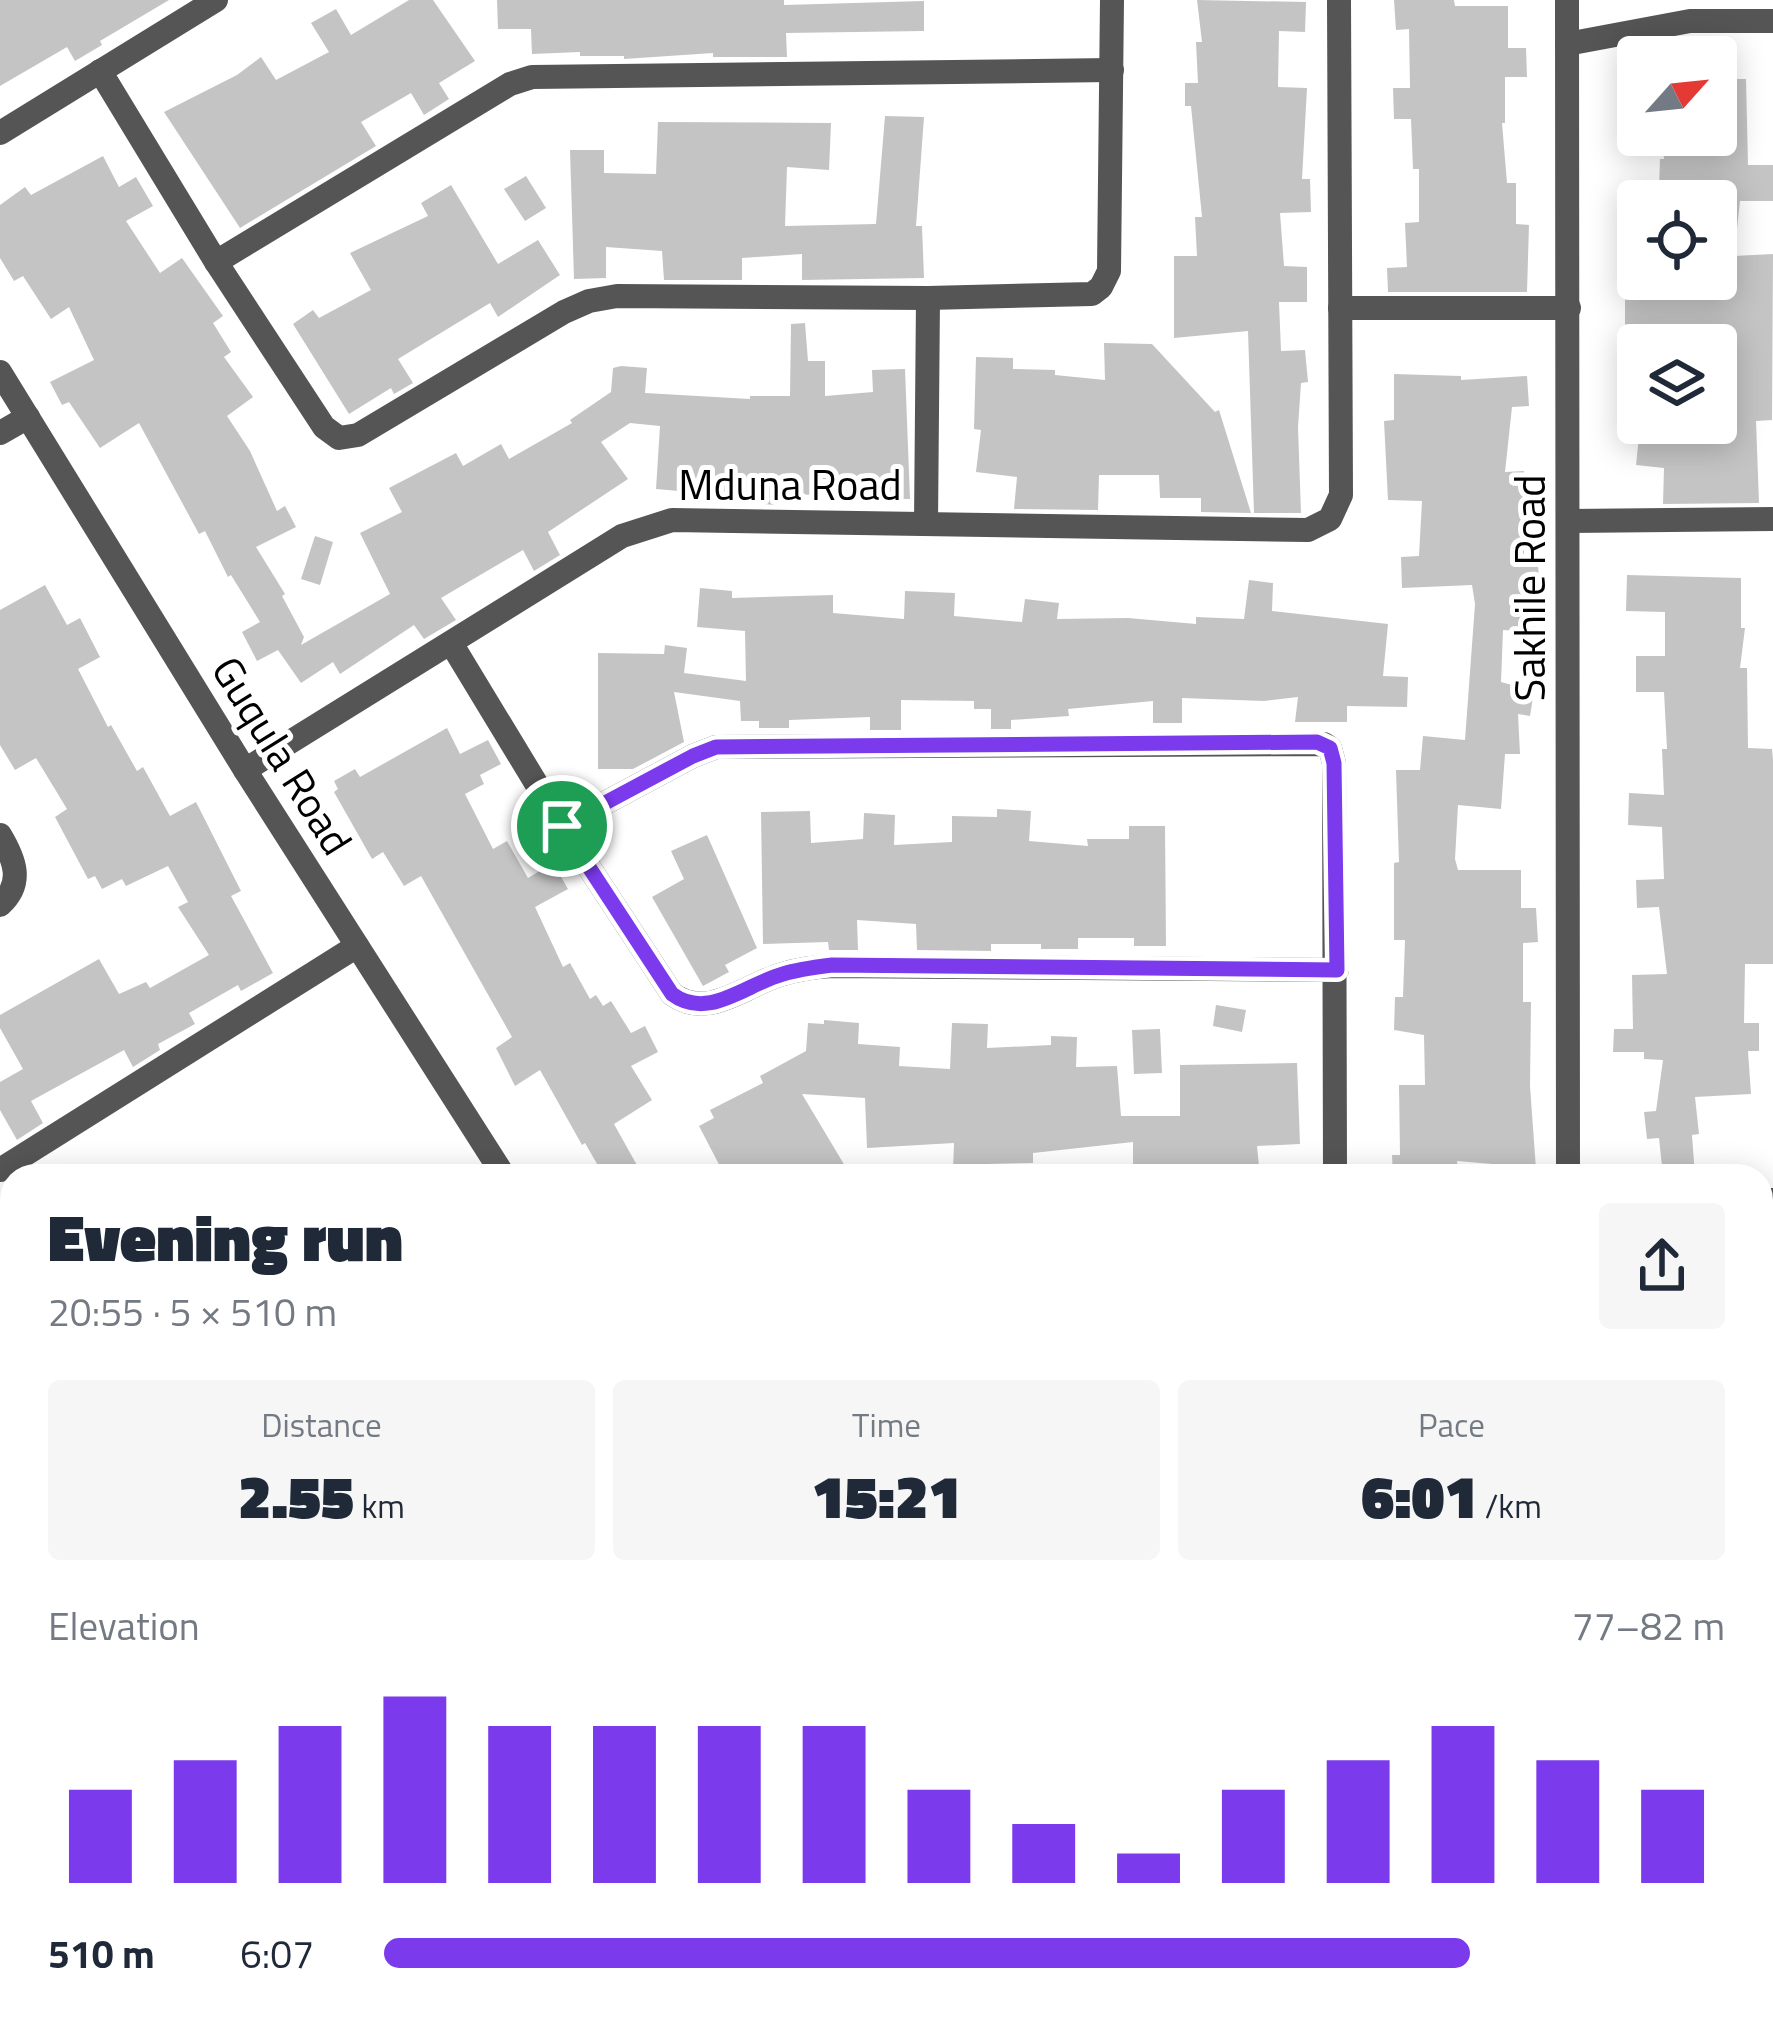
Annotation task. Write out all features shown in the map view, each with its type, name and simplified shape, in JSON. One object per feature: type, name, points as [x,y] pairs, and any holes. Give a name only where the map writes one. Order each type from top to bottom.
[{"type":"street","points":[[0,134],[216,0]]},
{"type":"street","points":[[100,71],[216,262],[324,427],[340,438],[358,435],[564,312],[617,296],[1082,296],[1101,287],[1108,271],[1112,0]]},
{"type":"street","points":[[1339,0],[1340,308],[1570,308]]},
{"type":"street","name":"Sakhile Road","points":[[1567,0],[1568,1164]]},
{"type":"street","points":[[1567,44],[1690,21],[1773,21]]},
{"type":"street","points":[[216,262],[509,84],[532,77],[1112,70]]},
{"type":"street","points":[[926,524],[928,298]]},
{"type":"street","name":"Mduna Road","points":[[245,770],[622,536],[658,523],[1308,530],[1330,519],[1341,495],[1340,308]]},
{"type":"street","name":"Guqula Road","points":[[0,372],[245,770],[496,1164]]},
{"type":"street","points":[[0,433],[28,417]]},
{"type":"street","points":[[1568,521],[1773,519]]},
{"type":"street","points":[[451,643],[672,994],[695,1006],[721,1000],[779,974],[832,965],[1337,970]]},
{"type":"street","points":[[562,826],[716,747],[1317,742],[1330,748],[1334,763],[1335,1164]]},
{"type":"street","points":[[0,836],[11,854],[16,877],[0,905]]},
{"type":"street","points":[[8,1164],[357,946]]},
{"type":"building","points":[[0,0],[169,0],[75,61],[67,47],[0,86]]},
{"type":"building","points":[[409,0],[433,0],[475,61],[439,83],[449,99],[424,115],[411,93],[361,122],[376,146],[240,228],[164,112],[237,75],[261,57],[276,80],[329,52],[311,23],[336,9],[351,35]]},
{"type":"building","points":[[497,0],[784,0],[784,5],[924,1],[924,31],[786,33],[787,57],[713,57],[713,53],[624,59],[580,56],[580,52],[532,54],[531,29],[498,29]]},
{"type":"building","points":[[1197,0],[1306,2],[1305,32],[1279,31],[1278,87],[1307,88],[1302,179],[1310,179],[1311,212],[1280,213],[1284,266],[1307,267],[1307,302],[1279,302],[1281,351],[1305,350],[1308,382],[1301,383],[1298,427],[1301,513],[1254,513],[1248,331],[1174,338],[1174,256],[1197,256],[1195,217],[1202,217],[1191,106],[1185,106],[1185,83],[1198,83],[1196,42],[1202,42]]},
{"type":"building","points":[[1394,0],[1508,6],[1508,48],[1526,48],[1527,77],[1505,77],[1502,123],[1507,183],[1516,183],[1516,224],[1529,225],[1527,292],[1388,292],[1387,268],[1407,267],[1405,223],[1419,222],[1419,169],[1413,169],[1411,119],[1394,119],[1393,88],[1410,88],[1409,29],[1396,30]]},
{"type":"building","points":[[1737,79],[1746,79],[1748,165],[1773,165],[1773,201],[1740,201],[1737,228],[1737,180],[1659,180],[1660,159],[1737,156]]},
{"type":"building","points":[[885,116],[924,117],[916,226],[922,226],[924,278],[802,280],[802,254],[742,258],[742,280],[664,280],[662,251],[606,247],[606,278],[574,279],[570,150],[604,150],[604,173],[656,174],[658,122],[831,123],[829,170],[787,167],[785,226],[876,224]]},
{"type":"building","points":[[103,156],[119,187],[136,177],[153,206],[126,221],[160,273],[182,258],[223,316],[213,323],[231,352],[224,357],[253,397],[227,416],[250,451],[277,511],[285,506],[296,527],[256,547],[285,594],[304,637],[301,645],[390,594],[360,533],[402,512],[389,488],[456,453],[463,466],[501,444],[509,459],[572,423],[611,392],[613,368],[621,366],[647,368],[645,393],[750,399],[790,396],[791,324],[805,323],[808,361],[825,361],[825,396],[873,392],[872,370],[905,369],[910,499],[878,499],[878,480],[820,479],[820,495],[776,494],[776,505],[702,500],[702,493],[656,489],[660,426],[630,423],[601,442],[628,479],[548,532],[560,555],[534,571],[523,550],[441,598],[456,620],[424,639],[414,625],[340,674],[333,662],[301,683],[278,650],[257,661],[242,632],[260,622],[231,575],[228,577],[205,531],[199,534],[139,423],[100,448],[69,402],[62,405],[50,382],[94,360],[69,307],[51,319],[23,276],[14,281],[0,258],[0,205],[25,187],[31,195]]},
{"type":"building","points":[[526,176],[546,208],[525,221],[504,189]]},
{"type":"building","points":[[451,185],[498,264],[538,240],[560,275],[498,317],[490,303],[398,359],[413,383],[394,394],[391,388],[349,414],[293,324],[313,310],[319,318],[371,290],[350,253],[428,216],[421,203]]},
{"type":"building","points":[[1773,254],[1772,420],[1756,421],[1759,503],[1663,504],[1664,468],[1636,465],[1638,444],[1737,444],[1737,324],[1625,324],[1625,300],[1737,300],[1737,256]]},
{"type":"building","points":[[1104,343],[1152,344],[1215,412],[1219,410],[1251,513],[1201,512],[1201,498],[1160,498],[1159,475],[1099,475],[1098,510],[1014,509],[1017,477],[976,472],[981,430],[974,429],[976,357],[1013,358],[1013,369],[1055,370],[1055,375],[1105,380]]},
{"type":"building","points":[[1394,374],[1461,376],[1461,380],[1527,376],[1529,406],[1512,407],[1505,472],[1524,471],[1524,564],[1538,564],[1540,601],[1535,632],[1503,630],[1501,682],[1534,691],[1530,716],[1518,714],[1520,754],[1505,754],[1501,809],[1458,805],[1455,859],[1458,870],[1521,870],[1521,908],[1536,908],[1538,942],[1523,943],[1523,1002],[1531,1002],[1536,1164],[1392,1164],[1392,1155],[1400,1155],[1399,1085],[1425,1085],[1424,1035],[1394,1030],[1395,997],[1403,997],[1405,940],[1394,940],[1394,863],[1399,862],[1396,770],[1420,770],[1423,736],[1465,740],[1475,604],[1472,585],[1402,588],[1401,557],[1419,556],[1422,501],[1388,500],[1384,421],[1394,420]]},
{"type":"building","points":[[315,536],[333,542],[320,585],[301,579]]},
{"type":"building","points":[[1627,575],[1741,578],[1741,628],[1745,628],[1740,668],[1747,668],[1748,748],[1772,749],[1773,964],[1745,964],[1744,1023],[1759,1023],[1759,1051],[1748,1051],[1751,1094],[1695,1097],[1699,1134],[1692,1135],[1694,1164],[1662,1164],[1659,1138],[1647,1139],[1644,1112],[1656,1111],[1663,1060],[1644,1059],[1644,1052],[1613,1052],[1614,1029],[1633,1029],[1632,975],[1667,974],[1659,907],[1637,908],[1636,880],[1664,879],[1662,827],[1628,825],[1629,793],[1664,795],[1664,692],[1636,692],[1636,656],[1665,656],[1665,612],[1626,611]]},
{"type":"building","points":[[1249,580],[1273,583],[1272,611],[1388,624],[1383,676],[1408,677],[1407,707],[1347,706],[1347,722],[1295,722],[1298,697],[1264,701],[1182,698],[1182,723],[1153,723],[1153,701],[1068,709],[1069,716],[1011,720],[1011,729],[991,729],[991,709],[974,709],[974,701],[901,700],[901,730],[870,730],[870,717],[789,720],[789,728],[759,728],[759,721],[741,721],[740,701],[674,692],[684,742],[633,769],[598,769],[598,653],[664,654],[665,645],[687,648],[684,673],[746,681],[745,631],[697,627],[700,588],[732,591],[732,598],[833,595],[833,613],[904,619],[905,591],[955,593],[954,616],[1022,622],[1025,599],[1059,603],[1057,619],[1196,624],[1196,617],[1244,619]]},
{"type":"building","points":[[45,585],[67,625],[80,618],[100,657],[78,669],[137,771],[143,767],[170,816],[196,802],[241,891],[231,896],[273,973],[241,991],[238,985],[189,1013],[195,1024],[158,1044],[160,1050],[133,1067],[124,1050],[31,1101],[43,1123],[17,1140],[0,1110],[0,1082],[23,1069],[0,1028],[0,1015],[99,959],[119,994],[146,982],[150,988],[209,955],[178,907],[188,902],[168,866],[126,886],[122,879],[102,889],[95,876],[88,879],[55,817],[67,809],[36,758],[15,770],[0,745],[0,610]]},
{"type":"building","points":[[447,728],[460,754],[488,740],[501,764],[480,775],[484,784],[465,794],[493,849],[507,841],[528,878],[553,863],[568,889],[535,907],[563,967],[570,963],[590,999],[596,995],[603,1006],[611,1001],[631,1033],[645,1026],[658,1052],[631,1066],[652,1100],[614,1124],[636,1164],[597,1164],[540,1070],[515,1086],[496,1048],[512,1037],[421,876],[404,886],[383,852],[372,859],[334,792],[338,789],[334,781],[355,769],[360,777]]},
{"type":"building","points":[[997,809],[1031,811],[1029,841],[1088,846],[1087,839],[1129,839],[1129,826],[1165,826],[1166,946],[1134,946],[1134,938],[1078,938],[1078,949],[991,944],[991,951],[917,950],[916,924],[857,920],[858,950],[829,950],[828,942],[763,944],[761,812],[810,811],[811,843],[863,839],[864,813],[895,815],[894,845],[952,842],[952,816],[997,817]]},
{"type":"building","points":[[707,835],[757,948],[725,965],[729,972],[703,986],[652,897],[684,879],[671,851]]},
{"type":"building","points":[[1216,1005],[1246,1010],[1242,1032],[1213,1026]]},
{"type":"building","points":[[824,1020],[859,1023],[858,1044],[900,1047],[899,1066],[950,1069],[952,1023],[988,1024],[987,1048],[1051,1045],[1051,1036],[1077,1037],[1076,1067],[1117,1066],[1121,1116],[1180,1116],[1180,1065],[1297,1063],[1300,1144],[1257,1146],[1259,1164],[1133,1164],[1133,1142],[1033,1153],[1033,1163],[953,1164],[954,1143],[867,1148],[865,1098],[802,1094],[844,1164],[719,1164],[699,1126],[714,1118],[710,1110],[763,1083],[760,1076],[806,1051],[808,1023],[824,1024]]},
{"type":"building","points":[[1160,1029],[1162,1073],[1134,1074],[1132,1030]]},
{"type":"route","points":[[1324,743],[1334,763],[1337,970],[832,965],[779,974],[721,1000],[695,1006],[672,994],[562,826],[716,747],[1324,743]]}]
